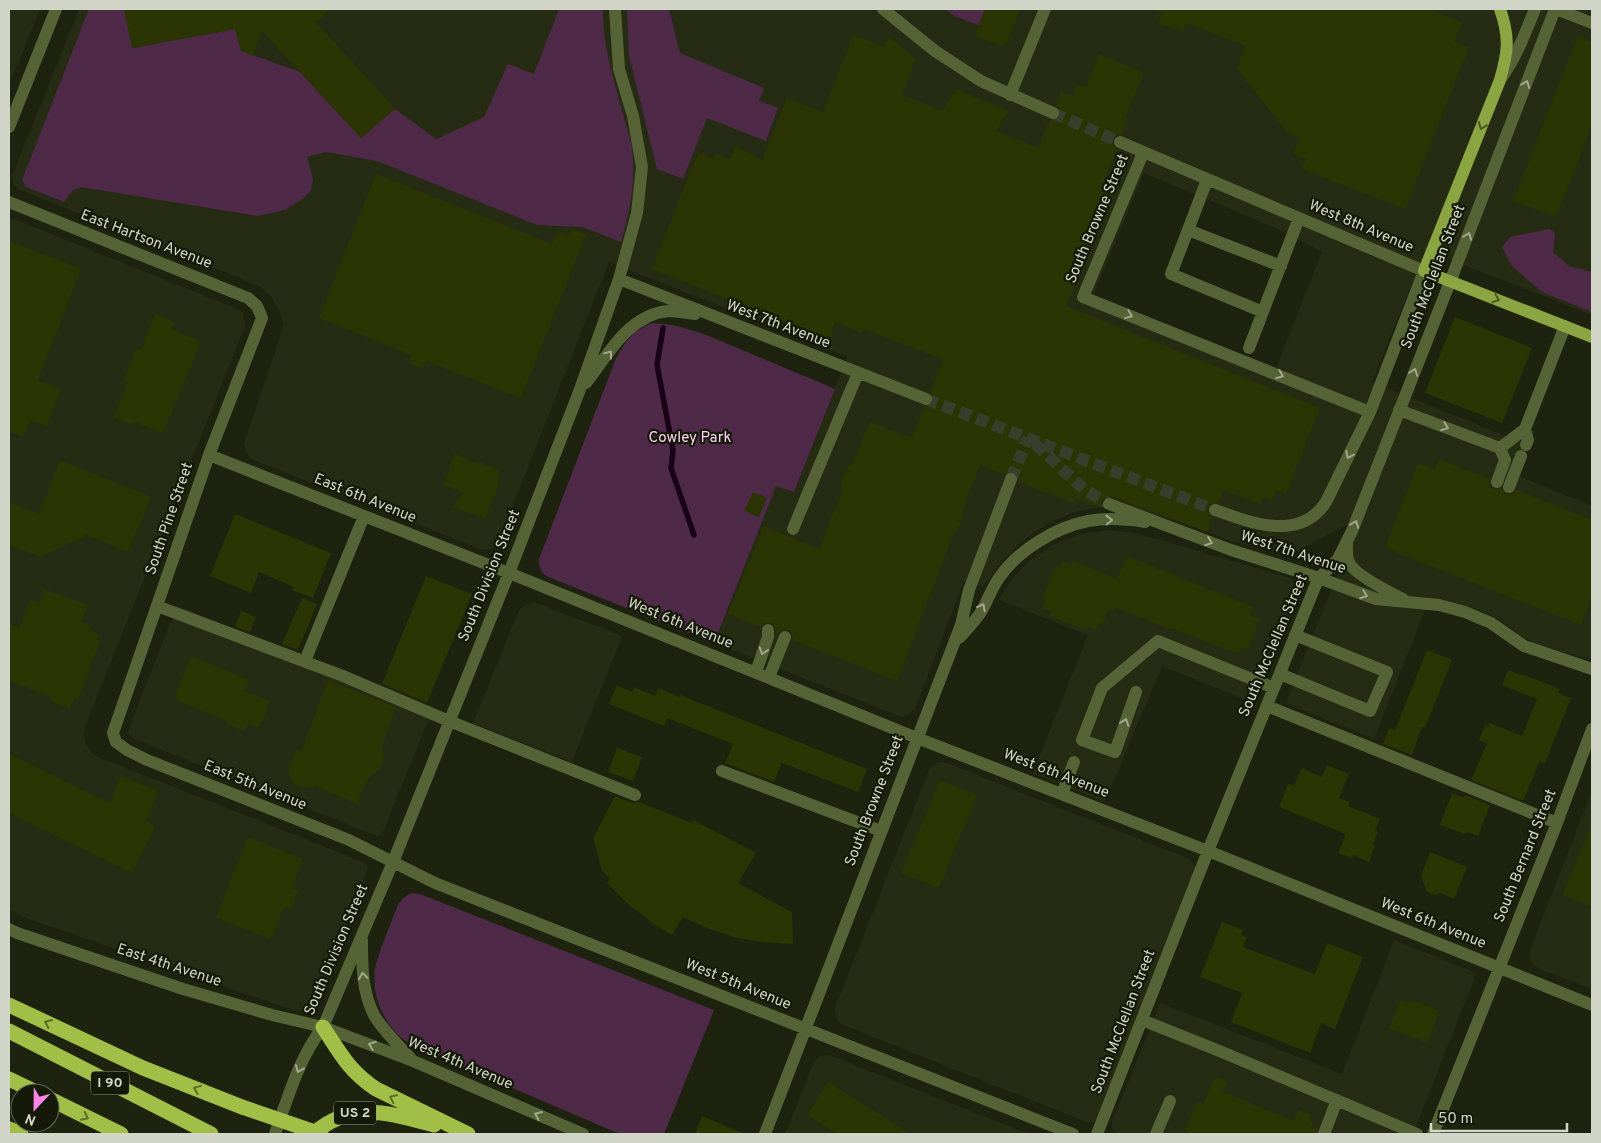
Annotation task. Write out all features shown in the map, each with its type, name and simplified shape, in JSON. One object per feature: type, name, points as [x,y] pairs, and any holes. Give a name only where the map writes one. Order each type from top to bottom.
[{"type":"highway","points":[[9,1004],[143,1068],[242,1107],[321,1134]]},
{"type":"highway","points":[[323,1026],[350,1068],[363,1081],[467,1134]]},
{"type":"highway","name":"I 90","points":[[9,1030],[211,1134]]},
{"type":"highway","name":"I 90","points":[[60,1104],[121,1134]]},
{"type":"highway","name":"US 2","points":[[313,1134],[338,1117],[350,1113],[368,1112],[403,1116],[467,1134]]},
{"type":"highway","points":[[9,1128],[21,1134]]},
{"type":"main road","name":"South McClellan Street","points":[[1424,271],[1500,80],[1507,50],[1505,22],[1500,9]]},
{"type":"main road","name":"West 8th Avenue","points":[[1424,271],[1592,337]]},
{"type":"street","points":[[9,127],[56,9]]},
{"type":"street","name":"South Division Street","points":[[275,1134],[303,1057],[323,1026],[393,862],[450,721],[579,392],[618,279],[637,213],[642,166],[633,116],[619,69],[615,9]]},
{"type":"street","points":[[883,9],[950,61],[980,81],[1053,113]]},
{"type":"street","points":[[1010,95],[1045,9]]},
{"type":"street","name":"South McClellan Street","points":[[1500,80],[1519,48],[1535,9]]},
{"type":"street","points":[[1556,9],[1592,23]]},
{"type":"street","name":"South McClellan Street","points":[[1097,1134],[1208,851],[1319,578],[1338,559],[1348,541],[1556,9]]},
{"type":"street","name":"West 8th Avenue","points":[[1120,142],[1424,271]]},
{"type":"street","name":"South Browne Street","points":[[1143,153],[1083,297],[1370,412]]},
{"type":"street","points":[[1207,180],[1171,274],[1263,312]]},
{"type":"street","name":"East Hartson Avenue","points":[[9,202],[248,298],[257,306],[262,318]]},
{"type":"street","points":[[1250,348],[1299,218]]},
{"type":"street","points":[[1188,230],[1281,266]]},
{"type":"street","name":"South McClellan Street","points":[[1299,524],[1312,518],[1326,502],[1370,412],[1424,271]]},
{"type":"street","name":"West 7th Avenue","points":[[618,279],[926,399]]},
{"type":"street","points":[[579,392],[620,338],[636,322],[650,315],[668,311],[707,315]]},
{"type":"street","name":"South Pine Street","points":[[113,733],[209,455],[262,318]]},
{"type":"street","points":[[1500,448],[1525,429],[1565,326]]},
{"type":"street","points":[[793,529],[858,373]]},
{"type":"street","points":[[1399,410],[1500,448],[1505,460],[1503,485],[1524,451],[1528,440],[1525,429]]},
{"type":"street","name":"East 6th Avenue","points":[[209,455],[509,573]]},
{"type":"street","name":"South Browne Street","points":[[765,1132],[961,626],[976,568],[1011,479]]},
{"type":"street","name":"West 7th Avenue","points":[[1109,504],[1231,550],[1319,578],[1376,599],[1439,605],[1465,612],[1491,623],[1524,646],[1592,669]]},
{"type":"street","name":"West 7th Avenue","points":[[1215,510],[1255,523],[1272,526],[1299,524]]},
{"type":"street","points":[[305,661],[364,516]]},
{"type":"street","name":"West 7th Avenue","points":[[953,646],[980,614],[1000,576],[1025,551],[1041,540],[1058,531],[1088,521],[1137,521],[1163,525]]},
{"type":"street","name":"West 7th Avenue","points":[[1348,541],[1347,552],[1351,567],[1396,596],[1416,602]]},
{"type":"street","name":"West 6th Avenue","points":[[509,573],[917,738],[1208,851],[1592,1005]]},
{"type":"street","points":[[157,606],[343,676],[635,795]]},
{"type":"street","points":[[756,672],[768,637],[768,630]]},
{"type":"street","points":[[1280,674],[1370,711],[1387,672],[1296,635]]},
{"type":"street","points":[[769,678],[784,637]]},
{"type":"street","points":[[1136,692],[1115,752],[1082,740],[1102,688],[1158,641],[1274,688]]},
{"type":"street","points":[[1267,706],[1557,823]]},
{"type":"street","name":"South Bernard Street","points":[[1433,1134],[1557,823],[1592,729]]},
{"type":"street","name":"East 5th Avenue","points":[[113,733],[116,742],[146,760],[349,840],[393,862]]},
{"type":"street","points":[[1062,794],[1074,762]]},
{"type":"street","points":[[722,772],[881,831]]},
{"type":"street","name":"West 5th Avenue","points":[[393,862],[435,883],[1073,1134]]},
{"type":"street","name":"East 4th Avenue","points":[[9,929],[183,989],[272,1015],[323,1026]]},
{"type":"street","points":[[362,934],[365,990],[374,1015],[413,1061]]},
{"type":"street","points":[[1142,1020],[1417,1134]]},
{"type":"street","name":"West 4th Avenue","points":[[323,1026],[413,1061],[583,1134]]},
{"type":"street","points":[[1324,1134],[1337,1100]]},
{"type":"street","points":[[1156,1134],[1170,1101]]},
{"type":"shaded area","points":[[9,9],[40,9],[9,86]]},
{"type":"shaded area","points":[[79,9],[1592,9],[1592,315],[1426,250],[1372,382],[1528,445],[1516,475],[1592,506],[1592,658],[1584,658],[1536,644],[1496,617],[1451,602],[1430,598],[1374,739],[1286,703],[1330,593],[1364,516],[1295,552],[1273,551],[1231,541],[1142,511],[1121,507],[1093,508],[1072,513],[1051,522],[1033,533],[1001,562],[983,587],[964,581],[915,709],[902,717],[714,643],[776,485],[794,492],[847,357],[609,262],[498,543],[491,549],[483,550],[251,459],[246,452],[244,443],[281,335],[283,323],[272,297],[259,286],[18,189],[13,184],[12,176]],"holes":[[[1144,173],[1280,230],[1322,252],[1275,371],[1093,296]]]},
{"type":"shaded area","points":[[9,217],[242,312],[245,326],[85,727],[84,735],[90,751],[98,757],[363,862],[367,866],[368,870],[314,1001],[310,1007],[304,1010],[296,1011],[34,921],[9,910]]},
{"type":"shaded area","points":[[1109,530],[1140,534],[1290,578],[1298,586],[1300,596],[1253,703],[1162,666],[1105,802],[1033,773],[1088,635],[999,600],[1011,580],[1029,561],[1051,546],[1080,534]]},
{"type":"shaded area","points":[[534,602],[622,636],[572,762],[473,723],[519,610],[526,604]]},
{"type":"shaded area","points":[[177,606],[433,708],[383,832],[379,836],[132,738],[129,734],[129,728]]},
{"type":"shaded area","points":[[938,762],[944,762],[1187,858],[1195,866],[1195,872],[1098,1118],[1094,1122],[1089,1123],[846,1026],[839,1023],[836,1017],[835,1008],[929,770]]},
{"type":"shaded area","points":[[1592,791],[1592,989],[1539,969],[1530,958],[1530,950]]},
{"type":"shaded area","points":[[1394,940],[1474,973],[1474,980],[1413,1134],[1117,1134],[1112,1128],[1112,1122],[1160,1003],[1342,1074]]},
{"type":"shaded area","points":[[829,1055],[1029,1134],[785,1134],[814,1062],[820,1056]]},
{"type":"green space","points":[[89,9],[124,9],[133,48],[235,29],[241,51],[300,72],[361,138],[395,109],[436,139],[484,117],[508,64],[534,74],[559,9],[603,9],[604,35],[612,75],[632,148],[633,173],[631,196],[621,242],[583,227],[537,225],[377,161],[326,152],[307,157],[313,179],[311,190],[304,198],[285,210],[257,216],[81,187],[73,190],[64,202],[26,187],[22,180]]},
{"type":"green space","points":[[627,9],[669,9],[680,53],[764,88],[759,101],[778,108],[766,141],[707,118],[683,179],[657,169],[629,56]]},
{"type":"green space","points":[[946,9],[985,9],[979,25],[954,16]]},
{"type":"green space","points":[[1549,229],[1555,233],[1553,252],[1569,266],[1592,272],[1592,312],[1542,292],[1512,266],[1502,247],[1510,237]]},
{"type":"green space","name":"Cowley Park","points":[[652,323],[673,325],[704,334],[835,389],[794,492],[776,486],[714,643],[546,576],[540,566],[539,559],[615,361],[629,338]]},
{"type":"green space","points":[[411,893],[420,894],[714,1010],[664,1134],[620,1134],[414,1046],[398,1035],[381,1010],[377,1000],[374,980],[377,960],[398,905],[403,898]]},
{"type":"building","points":[[124,9],[330,9],[316,22],[395,109],[361,138],[262,31],[253,56],[241,51],[235,29],[132,48]]},
{"type":"building","points":[[985,9],[1020,9],[1005,47],[975,36]]},
{"type":"building","points":[[1154,9],[1427,9],[1462,22],[1454,42],[1469,47],[1405,209],[1302,169],[1306,159],[1293,154],[1300,137],[1287,132],[1237,69],[1246,46],[1187,23],[1183,32],[1158,23],[1162,13]]},
{"type":"building","points":[[853,35],[884,47],[889,37],[916,59],[902,95],[943,111],[956,89],[1009,111],[996,131],[1038,148],[1050,120],[1057,120],[1061,116],[1060,109],[1056,105],[1061,91],[1073,96],[1076,85],[1086,88],[1099,54],[1144,73],[1125,118],[1127,119],[1122,134],[1116,135],[1112,139],[1113,146],[1117,149],[1100,188],[1112,193],[1066,306],[1320,408],[1286,494],[1277,490],[1273,500],[1263,497],[1261,504],[1223,490],[1218,503],[1213,502],[1208,507],[1207,512],[1212,518],[1207,532],[1111,496],[1104,498],[1101,502],[1102,508],[1076,498],[1074,503],[1019,482],[1019,477],[1014,472],[1009,471],[1004,475],[980,465],[963,508],[962,520],[954,532],[897,681],[793,640],[792,632],[788,629],[783,629],[776,634],[775,626],[772,623],[764,623],[761,627],[728,614],[764,526],[819,549],[843,489],[841,482],[844,474],[853,463],[870,422],[912,438],[924,407],[931,406],[933,402],[934,397],[930,392],[944,360],[864,329],[862,333],[835,322],[829,339],[652,269],[698,153],[713,158],[715,154],[730,159],[735,146],[762,160],[787,98],[823,113]]},
{"type":"building","points":[[1578,36],[1592,42],[1592,125],[1556,217],[1513,201]]},
{"type":"building","points":[[376,174],[552,244],[557,231],[569,236],[572,229],[586,235],[521,398],[426,361],[423,369],[408,363],[411,355],[319,318]]},
{"type":"building","points":[[9,241],[81,269],[38,380],[61,389],[47,426],[30,420],[23,437],[9,431]]},
{"type":"building","points":[[155,314],[175,322],[172,330],[201,341],[163,433],[134,422],[133,425],[113,417],[128,382],[124,380],[137,348],[141,350]]},
{"type":"building","points":[[1455,317],[1532,348],[1502,423],[1425,393]]},
{"type":"building","points":[[455,454],[499,470],[498,486],[485,519],[453,507],[463,492],[443,485]]},
{"type":"building","points":[[1439,459],[1489,479],[1491,488],[1495,490],[1501,489],[1506,494],[1511,495],[1517,490],[1592,520],[1592,597],[1581,625],[1385,548],[1418,463],[1435,469]]},
{"type":"building","points":[[60,460],[151,497],[128,552],[87,535],[40,557],[9,545],[9,502],[39,514]]},
{"type":"building","points":[[753,492],[767,498],[759,517],[744,511]]},
{"type":"building","points":[[235,514],[331,553],[313,598],[292,590],[294,587],[259,572],[251,593],[210,576]]},
{"type":"building","points":[[1127,556],[1253,607],[1250,615],[1260,619],[1248,649],[1243,647],[1241,653],[1236,651],[1235,653],[1115,607],[1112,612],[1108,610],[1102,624],[1099,623],[1096,630],[1087,626],[1086,630],[1050,616],[1052,612],[1043,609],[1046,601],[1042,600],[1056,567],[1060,568],[1063,561],[1071,565],[1073,561],[1117,579]]},
{"type":"building","points":[[426,576],[472,594],[427,703],[382,684]]},
{"type":"building","points":[[44,589],[88,605],[81,622],[91,626],[89,630],[99,634],[97,640],[100,641],[78,700],[74,698],[70,709],[50,701],[51,697],[9,681],[9,624],[19,628],[30,600],[39,603]]},
{"type":"building","points":[[302,598],[317,604],[298,650],[282,644]]},
{"type":"building","points":[[241,611],[256,617],[250,632],[235,627]]},
{"type":"building","points":[[1427,650],[1452,660],[1425,728],[1422,727],[1412,755],[1383,744],[1389,728],[1395,730]]},
{"type":"building","points":[[191,656],[249,680],[245,691],[270,701],[259,728],[248,723],[244,731],[226,724],[228,721],[174,699]]},
{"type":"building","points":[[1508,670],[1560,689],[1558,693],[1571,698],[1545,763],[1540,761],[1523,801],[1471,780],[1487,743],[1479,740],[1485,725],[1489,726],[1490,723],[1522,736],[1537,699],[1502,685]]},
{"type":"building","points":[[328,680],[396,707],[382,745],[384,757],[380,769],[367,780],[357,804],[316,786],[301,787],[290,779],[288,770],[296,750],[301,752]]},
{"type":"building","points":[[617,685],[632,692],[634,687],[655,696],[658,688],[680,697],[680,695],[867,769],[858,792],[782,763],[774,782],[725,763],[733,744],[667,718],[664,726],[609,704]]},
{"type":"building","points":[[617,748],[642,757],[633,781],[608,772]]},
{"type":"building","points":[[9,754],[110,803],[120,776],[158,791],[146,821],[155,826],[132,873],[9,813]]},
{"type":"building","points":[[1327,765],[1349,774],[1339,798],[1350,802],[1348,806],[1380,819],[1375,831],[1378,832],[1369,862],[1353,855],[1352,858],[1338,853],[1346,834],[1279,807],[1288,784],[1294,786],[1302,768],[1322,777]]},
{"type":"building","points":[[940,780],[977,795],[939,888],[901,873]]},
{"type":"building","points":[[1452,793],[1464,798],[1465,795],[1490,805],[1478,836],[1467,832],[1465,834],[1440,825]]},
{"type":"building","points":[[615,796],[632,803],[639,802],[692,823],[693,820],[756,853],[738,883],[792,912],[793,944],[737,938],[707,928],[683,917],[672,935],[629,905],[607,883],[610,879],[602,871],[593,838]]},
{"type":"building","points":[[1592,824],[1592,907],[1563,895]]},
{"type":"building","points":[[248,837],[303,859],[292,888],[298,891],[291,909],[284,907],[271,939],[216,918]]},
{"type":"building","points":[[1430,852],[1467,867],[1454,899],[1440,893],[1435,895],[1427,892],[1421,876]]},
{"type":"building","points":[[1222,922],[1243,930],[1241,935],[1247,937],[1243,947],[1315,974],[1327,943],[1363,957],[1335,1029],[1321,1023],[1310,1053],[1231,1022],[1242,993],[1200,977]]},
{"type":"building","points":[[1401,1000],[1410,1004],[1412,1000],[1439,1011],[1427,1043],[1389,1028]]},
{"type":"building","points":[[1215,1076],[1228,1081],[1223,1092],[1294,1121],[1298,1110],[1311,1115],[1309,1121],[1313,1123],[1311,1128],[1317,1130],[1316,1134],[1193,1134],[1185,1131],[1197,1102],[1203,1104]]},
{"type":"building","points":[[828,1082],[911,1134],[837,1134],[807,1115]]},
{"type":"building","points":[[702,1116],[745,1134],[695,1134]]},
{"type":"waterway","points":[[663,328],[657,365],[673,450],[671,468],[694,535]]},
{"type":"tunnel","points":[[1053,113],[1120,142]]},
{"type":"tunnel","points":[[926,399],[1215,510]]},
{"type":"tunnel","points":[[1011,479],[1028,438]]},
{"type":"tunnel","points":[[1035,444],[1085,490],[1109,504]]}]
